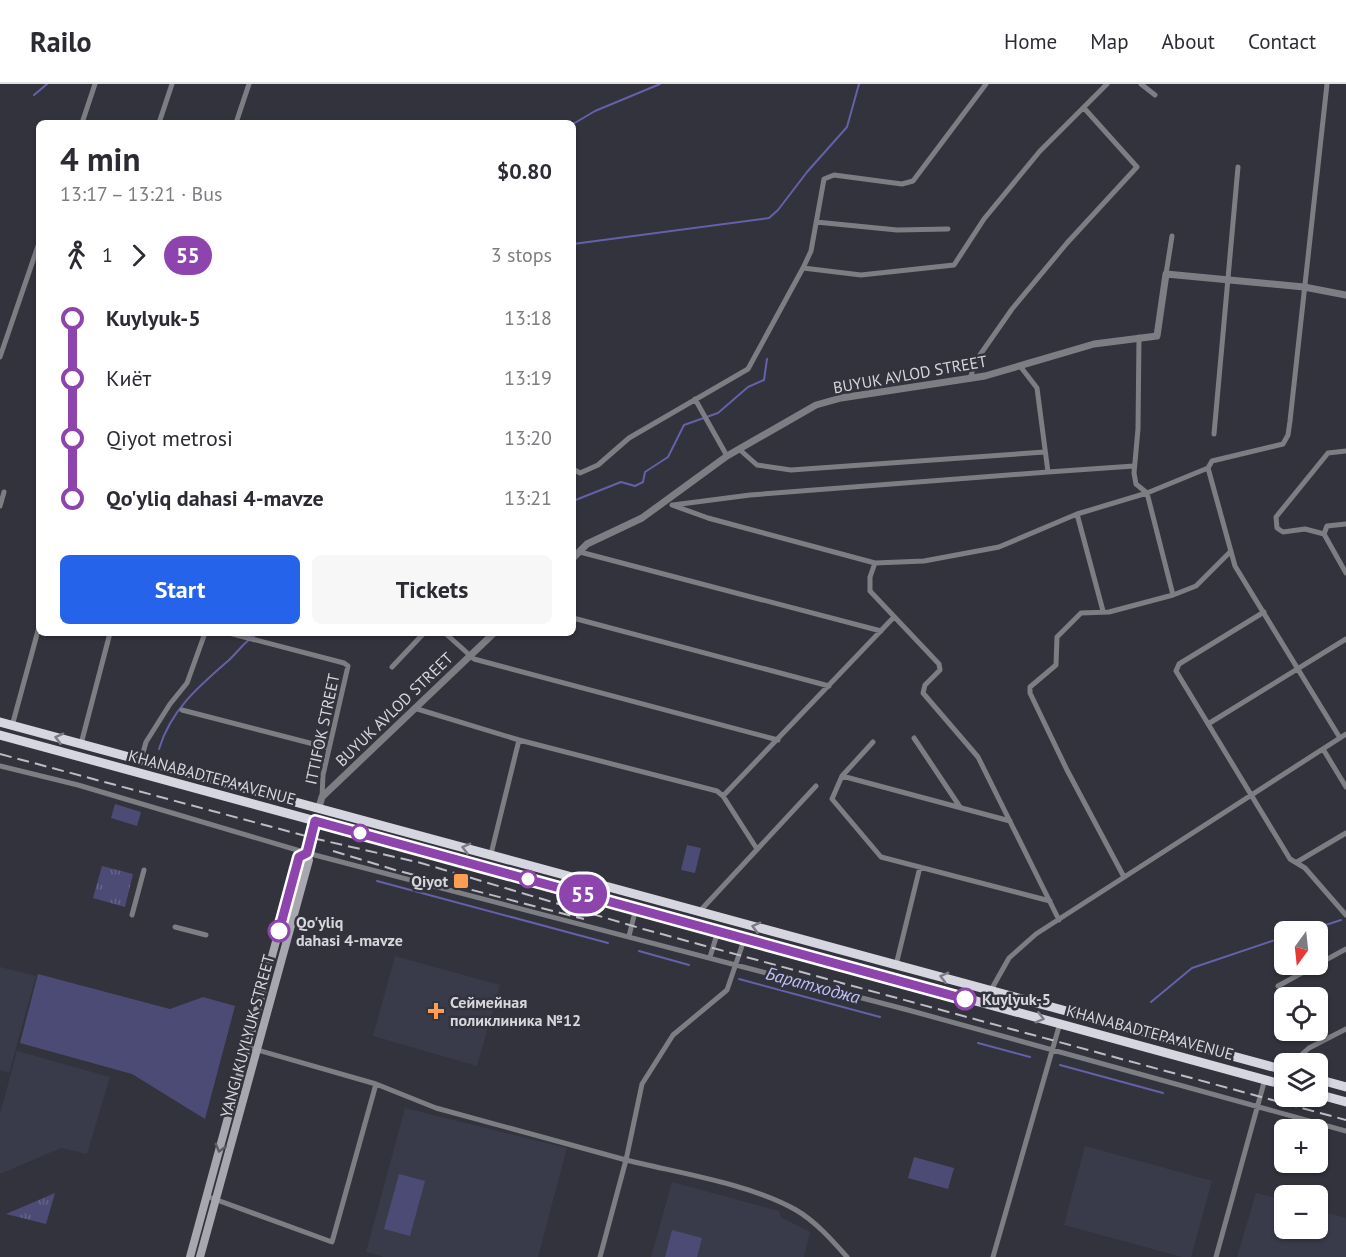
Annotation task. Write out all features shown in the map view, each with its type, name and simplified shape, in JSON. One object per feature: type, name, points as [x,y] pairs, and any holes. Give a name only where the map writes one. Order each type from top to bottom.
[{"type":"highway","name":"KHANABADTEPA AVENUE","points":[[0,722],[1274,1067]]},
{"type":"highway","name":"KHANABADTEPA AVENUE","points":[[0,735],[1274,1082]]},
{"type":"highway","points":[[315,821],[319,807]]},
{"type":"highway","points":[[575,891],[579,878]]},
{"type":"highway","points":[[1210,1064],[1214,1051]]},
{"type":"highway","points":[[1328,1082],[1346,1087]]},
{"type":"highway","points":[[1328,1097],[1346,1102]]},
{"type":"main road","name":"YANGI KUYLYUK STREET","points":[[200,1257],[309,860],[307,853],[315,821]]},
{"type":"main road","points":[[190,1257],[299,857],[307,853]]},
{"type":"street","points":[[83,120],[95,84]]},
{"type":"street","points":[[160,120],[172,84]]},
{"type":"street","points":[[237,120],[249,84]]},
{"type":"street","points":[[576,471],[580,473],[598,465],[629,438],[748,369],[812,251],[822,183],[829,176],[903,184],[913,181],[986,84]]},
{"type":"street","points":[[803,268],[861,275],[954,265],[984,219],[1040,151],[1107,84]]},
{"type":"street","points":[[1141,84],[1155,95]]},
{"type":"street","points":[[672,505],[708,518],[875,563],[924,561],[999,547],[1077,514],[1147,493],[1208,468],[1212,461],[1283,444],[1288,435],[1327,84]]},
{"type":"street","points":[[970,379],[975,362],[1012,309],[1067,243],[1137,167],[1084,108]]},
{"type":"street","points":[[1214,434],[1230,279],[1238,167]]},
{"type":"street","points":[[816,222],[897,230],[948,229]]},
{"type":"street","points":[[1172,236],[1166,274],[1304,287],[1346,295]]},
{"type":"street","points":[[0,357],[36,252]]},
{"type":"street","name":"BUYUK AVLOD STREET","points":[[576,555],[587,544],[642,518],[663,505],[727,456],[797,414],[829,400],[970,379],[1094,344],[1157,336],[1166,274]]},
{"type":"street","points":[[1139,338],[1138,429],[1134,466],[1136,484],[1147,493],[1173,595]]},
{"type":"street","points":[[1020,366],[1037,388],[1048,472]]},
{"type":"street","points":[[695,399],[727,456]]},
{"type":"street","points":[[739,449],[757,465],[791,470],[1045,452]]},
{"type":"street","points":[[1346,451],[1328,453],[1276,517],[1277,528],[1283,532],[1305,529],[1324,534],[1346,573]]},
{"type":"street","points":[[663,505],[750,495],[1134,466]]},
{"type":"street","points":[[1208,468],[1235,566],[1340,738]]},
{"type":"street","points":[[0,506],[4,492]]},
{"type":"street","points":[[1077,514],[1103,611]]},
{"type":"street","points":[[1324,534],[1327,526],[1346,524]]},
{"type":"street","points":[[1124,877],[1067,770],[1030,693],[1033,683],[1057,663],[1057,637],[1081,613],[1103,611],[1173,595],[1196,586],[1231,551]]},
{"type":"street","points":[[580,552],[881,631]]},
{"type":"street","points":[[875,563],[870,578],[870,591],[939,664],[940,669],[925,685],[923,693],[978,757],[1059,920]]},
{"type":"street","points":[[1264,612],[1177,666],[1176,671],[1290,859],[1298,862],[1346,915]]},
{"type":"street","points":[[723,796],[894,617]]},
{"type":"street","points":[[576,619],[829,686]]},
{"type":"street","points":[[12,726],[37,636]]},
{"type":"street","points":[[81,744],[109,636]]},
{"type":"street","points":[[141,760],[146,741],[187,683],[204,636]]},
{"type":"street","name":"ITTIFOK STREET","points":[[240,636],[344,663],[348,666],[329,748],[321,797]]},
{"type":"street","points":[[392,667],[421,636]]},
{"type":"street","points":[[449,636],[469,656],[777,740]]},
{"type":"street","name":"BUYUK AVLOD STREET","points":[[321,797],[491,636]]},
{"type":"street","points":[[1208,724],[1346,639]]},
{"type":"street","points":[[414,708],[519,740],[717,791],[723,796],[757,849]]},
{"type":"street","points":[[183,710],[329,748]]},
{"type":"street","points":[[991,990],[996,978],[1019,947],[1346,734]]},
{"type":"street","points":[[915,738],[960,807]]},
{"type":"street","points":[[491,854],[519,740]]},
{"type":"street","points":[[873,742],[842,776],[832,799],[881,857],[1050,901]]},
{"type":"street","points":[[1323,749],[1346,787]]},
{"type":"street","points":[[0,766],[78,785],[307,853],[738,964],[1346,1131]]},
{"type":"street","points":[[842,776],[1010,821]]},
{"type":"street","points":[[699,912],[816,786]]},
{"type":"street","points":[[319,807],[321,797]]},
{"type":"street","points":[[1298,862],[1346,833]]},
{"type":"street","points":[[896,965],[920,867]]},
{"type":"street","points":[[132,915],[144,870]]},
{"type":"street","points":[[629,936],[636,908]]},
{"type":"street","points":[[175,927],[206,935]]},
{"type":"street","points":[[710,957],[718,931]]},
{"type":"street","points":[[600,1257],[626,1160],[642,1084],[673,1035],[727,990],[738,964],[745,938]]},
{"type":"street","points":[[1278,986],[1346,950]]},
{"type":"street","points":[[993,1257],[1060,1023]]},
{"type":"street","points":[[1303,1053],[1346,1029]]},
{"type":"street","points":[[248,1047],[375,1084],[436,1108],[768,1196],[798,1211],[847,1257]]},
{"type":"street","points":[[1216,1257],[1264,1079]]},
{"type":"street","points":[[206,1196],[332,1242],[375,1084]]},
{"type":"shaded area","name":"Сеймейная поликлиника №12","points":[[395,956],[500,985],[477,1066],[373,1036]]},
{"type":"shaded area","points":[[0,967],[36,976],[9,1073],[0,1070]]},
{"type":"shaded area","points":[[17,1051],[110,1077],[87,1154],[61,1148],[0,1174],[0,1114]]},
{"type":"shaded area","points":[[405,1108],[567,1148],[538,1257],[384,1257],[366,1252]]},
{"type":"shaded area","points":[[1085,1146],[1212,1181],[1191,1257],[1182,1257],[1064,1225]]},
{"type":"shaded area","points":[[672,1182],[779,1211],[781,1217],[810,1232],[804,1257],[651,1257]]},
{"type":"shaded area","points":[[1256,1193],[1274,1198],[1274,1239],[1328,1239],[1328,1213],[1346,1218],[1346,1257],[1237,1257]]},
{"type":"green space","points":[[115,804],[141,812],[137,826],[111,818]]},
{"type":"green space","points":[[687,845],[701,848],[695,873],[681,870]]},
{"type":"green space","points":[[102,866],[133,874],[125,907],[93,898]]},
{"type":"green space","points":[[38,974],[170,1009],[203,997],[235,1006],[205,1119],[132,1074],[20,1043]]},
{"type":"green space","points":[[914,1157],[954,1168],[948,1189],[908,1178]]},
{"type":"green space","points":[[399,1174],[425,1181],[410,1236],[384,1229]]},
{"type":"green space","points":[[55,1193],[46,1224],[6,1214]]},
{"type":"green space","points":[[672,1230],[702,1238],[697,1257],[665,1257]]},
{"type":"waterway","points":[[34,95],[47,84]]},
{"type":"waterway","points":[[576,122],[595,111],[660,84]]},
{"type":"waterway","points":[[576,244],[769,218],[847,127],[859,84]]},
{"type":"waterway","name":"Баратходжа","points":[[576,500],[621,482],[635,486],[643,482],[645,472],[668,457],[684,425],[718,413],[748,387],[764,380],[767,359]]},
{"type":"waterway","name":"Баратходжа","points":[[159,749],[171,722],[187,700],[254,636]]},
{"type":"waterway","name":"Баратходжа","points":[[377,881],[608,943]]},
{"type":"waterway","points":[[1328,924],[1341,920]]},
{"type":"waterway","points":[[1151,1002],[1192,968],[1274,940]]},
{"type":"waterway","name":"Баратходжа","points":[[639,951],[689,965]]},
{"type":"waterway","name":"Баратходжа","points":[[739,979],[880,1017]]},
{"type":"waterway","name":"Баратходжа","points":[[978,1043],[1030,1057]]},
{"type":"waterway","name":"Баратходжа","points":[[1060,1065],[1163,1093]]},
{"type":"railway","points":[[0,754],[317,839],[421,863],[643,929],[1346,1120]]},
{"type":"railway","points":[[333,851],[395,870],[584,919]]},
{"type":"bus line","name":"55","points":[[279,931],[299,857],[307,853],[315,821],[965,999]]},
{"type":"place","name":"Qiyot","points":[[461,881]]},
{"type":"place","name":"Qo'yliq dahasi 4-mavze","points":[[279,931]]},
{"type":"place","name":"Kuylyuk-5","points":[[965,999]]},
{"type":"place","name":"Сеймейная поликлиника №12","points":[[436,1011]]}]
